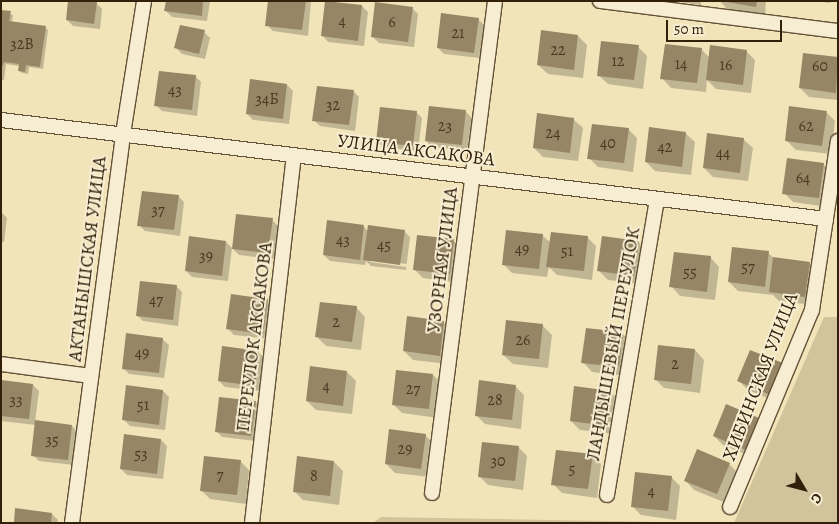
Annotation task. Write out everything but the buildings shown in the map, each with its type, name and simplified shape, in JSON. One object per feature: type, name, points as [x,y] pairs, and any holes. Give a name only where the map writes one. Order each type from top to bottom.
[{"type":"street","name":"АКТАНЫШСКАЯ УЛИЦА","points":[[72,523],[123,134],[144,1]]},
{"type":"street","name":"УЗОРНАЯ УЛИЦА","points":[[432,493],[495,1]]},
{"type":"street","points":[[600,1],[838,30]]},
{"type":"street","name":"УЛИЦА АКСАКОВА","points":[[1,120],[826,219]]},
{"type":"street","name":"ХИБИНСКАЯ УЛИЦА","points":[[730,507],[812,310],[838,141]]},
{"type":"street","name":"ПЕРЕУЛОК АКСАКОВА","points":[[252,523],[294,155]]},
{"type":"street","name":"ЛАНДЫШЕВЫЙ ПЕРЕУЛОК","points":[[607,495],[657,199]]},
{"type":"street","points":[[1,364],[91,376]]},
{"type":"shaded area","points":[[824,317],[838,317],[838,523],[734,523]]},
{"type":"shaded area","points":[[381,517],[718,523],[373,523]]}]
